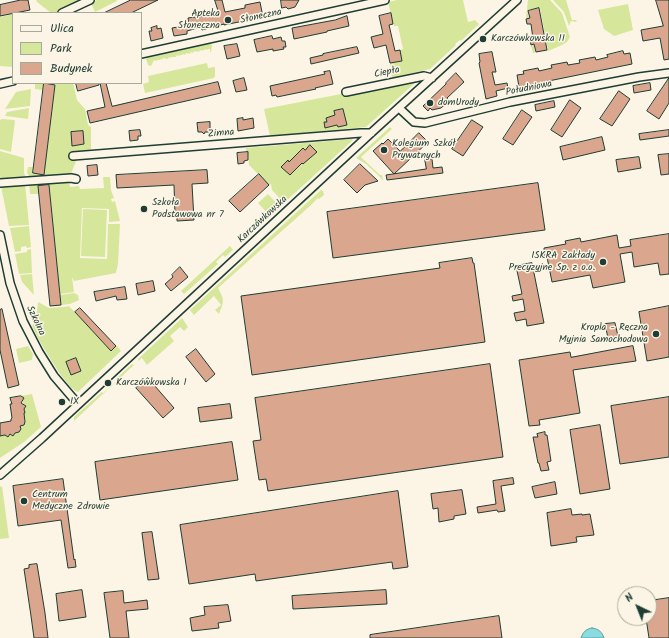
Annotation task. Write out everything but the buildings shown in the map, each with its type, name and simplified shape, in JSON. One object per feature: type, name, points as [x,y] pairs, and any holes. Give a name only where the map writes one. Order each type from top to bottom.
[{"type":"street","points":[[64,12],[90,0]]},
{"type":"street","name":"Słoneczna","points":[[142,54],[385,0]]},
{"type":"street","name":"Karczówkowska","points":[[0,474],[22,456],[517,0]]},
{"type":"street","name":"Południowa","points":[[399,108],[414,122],[425,124],[510,102],[639,77],[669,73]]},
{"type":"street","name":"Ciepła","points":[[346,92],[424,76],[432,78]]},
{"type":"street","points":[[0,84],[12,81]]},
{"type":"street","name":"Zimna","points":[[73,156],[371,133]]},
{"type":"street","points":[[0,183],[71,178],[76,179]]},
{"type":"street","name":"Szkolna","points":[[0,235],[10,283],[26,328],[54,376],[78,404]]},
{"type":"street","name":"Karczówkowska","points":[[0,470],[22,456]]},
{"type":"green space","points":[[36,0],[83,0],[60,12],[50,12]]},
{"type":"green space","points":[[97,0],[117,1],[95,12],[91,3]]},
{"type":"green space","points":[[397,0],[463,0],[468,22],[475,20],[479,24],[461,41],[460,40],[455,44],[456,45],[430,69],[392,78],[390,63],[402,61],[400,50],[403,49],[398,26],[394,26],[388,2]]},
{"type":"green space","points":[[528,0],[550,0],[562,13],[570,37],[567,42],[548,51],[538,52],[548,50],[540,8],[527,10],[529,18],[526,18]]},
{"type":"green space","points":[[553,0],[566,0],[572,20],[577,21],[571,21],[569,26],[564,12]]},
{"type":"green space","points":[[628,4],[633,30],[614,36],[604,29],[598,10]]},
{"type":"green space","points":[[12,14],[12,67],[0,66],[0,17]]},
{"type":"green space","points":[[210,42],[212,47],[210,53],[210,49],[200,50],[199,52],[194,51],[190,54],[186,53],[185,55],[177,55],[176,57],[169,57],[168,59],[163,58],[162,60],[154,60],[151,66],[148,65],[146,59],[147,56]]},
{"type":"green space","points":[[534,45],[535,53],[533,53],[531,46]]},
{"type":"green space","points":[[207,63],[208,68],[215,67],[214,78],[145,93],[143,84],[149,82],[148,76]]},
{"type":"green space","points":[[416,80],[416,82],[366,127],[270,136],[264,109]]},
{"type":"green space","points":[[35,84],[44,84],[43,90],[35,89]]},
{"type":"green space","points":[[50,84],[73,84],[77,100],[85,109],[88,125],[91,127],[91,149],[77,159],[70,176],[30,179],[27,172],[28,167],[33,167],[33,173],[44,174],[55,85]]},
{"type":"green space","points":[[31,89],[30,106],[5,109],[16,92]]},
{"type":"green space","points":[[29,108],[28,119],[5,116],[7,112]]},
{"type":"green space","points":[[0,120],[15,121],[11,152],[0,149]]},
{"type":"green space","points":[[390,127],[392,129],[361,157],[380,175],[382,175],[383,181],[366,164],[356,158]]},
{"type":"green space","points":[[353,140],[284,203],[272,190],[271,184],[269,185],[249,165],[248,153],[246,152],[246,148]]},
{"type":"green space","points":[[0,151],[24,158],[24,172],[26,180],[1,181]]},
{"type":"green space","points":[[103,177],[110,177],[111,190],[114,198],[111,199],[112,202],[115,201],[120,221],[109,222],[109,209],[82,208],[80,258],[107,259],[108,224],[120,224],[118,264],[116,273],[74,281],[72,277],[74,292],[60,294],[49,185],[38,186],[38,194],[30,194],[29,184],[69,181],[70,187],[79,186],[80,189],[104,188]]},
{"type":"green space","points":[[25,184],[29,225],[9,226],[1,186]]},
{"type":"green space","points":[[318,188],[320,188],[191,306],[190,305]]},
{"type":"green space","points":[[321,190],[323,191],[324,195],[319,199],[318,198],[218,288],[223,301],[219,314],[215,310],[221,305],[214,296],[194,315],[197,319],[190,310]]},
{"type":"green space","points":[[268,194],[280,207],[270,216],[258,203]]},
{"type":"green space","points":[[83,209],[107,210],[105,257],[81,256]]},
{"type":"green space","points":[[29,226],[31,247],[21,247],[21,251],[15,252],[10,228]]},
{"type":"green space","points":[[230,246],[233,250],[225,257],[223,255],[216,262],[218,264],[184,294],[181,291]]},
{"type":"green space","points":[[31,249],[32,273],[19,274],[15,254],[27,252],[27,250]]},
{"type":"green space","points":[[32,274],[34,295],[22,282],[20,275]]},
{"type":"green space","points":[[74,293],[78,295],[79,300],[70,304],[61,305],[60,295]]},
{"type":"green space","points":[[38,302],[49,308],[69,306],[111,351],[117,346],[121,351],[78,392],[73,389],[60,373],[46,352],[32,326],[36,317]]},
{"type":"green space","points":[[182,318],[188,327],[184,331],[180,327],[170,336],[174,341],[147,365],[142,358],[138,361],[138,359]]},
{"type":"green space","points":[[28,346],[33,354],[32,360],[19,363],[16,349]]},
{"type":"green space","points":[[132,364],[134,365],[119,379],[118,377]]},
{"type":"green space","points":[[119,379],[74,421],[74,417]]},
{"type":"green space","points":[[32,394],[41,427],[24,442],[0,458],[0,436],[10,434],[13,436],[21,429],[20,426],[24,425],[25,422],[24,409],[26,406],[23,404],[24,398],[21,396]]},
{"type":"green space","points":[[2,486],[9,538],[0,539],[0,487]]},
{"type":"water","points":[[592,628],[600,631],[604,638],[581,638],[585,631]]},
{"type":"place","name":"Apteka Słoneczna","points":[[228,20]]},
{"type":"place","name":"Karczówkowska II","points":[[483,39]]},
{"type":"place","name":"domUrody","points":[[430,103]]},
{"type":"place","name":"Kolegium Szkół Prywatnych","points":[[384,150]]},
{"type":"place","name":"Szkoła Podstawowa nr 7","points":[[144,209]]},
{"type":"place","name":"ISKRA Zakłady Precyzyjne Sp. z o.o.","points":[[603,262]]},
{"type":"place","name":"Kropla - Ręczna Myjnia Samochodowa","points":[[656,334]]},
{"type":"place","name":"Karczówkowska I","points":[[108,383]]},
{"type":"place","name":"IX","points":[[62,402]]},
{"type":"place","name":"Centrum Medyczne Zdrowie","points":[[24,501]]}]
